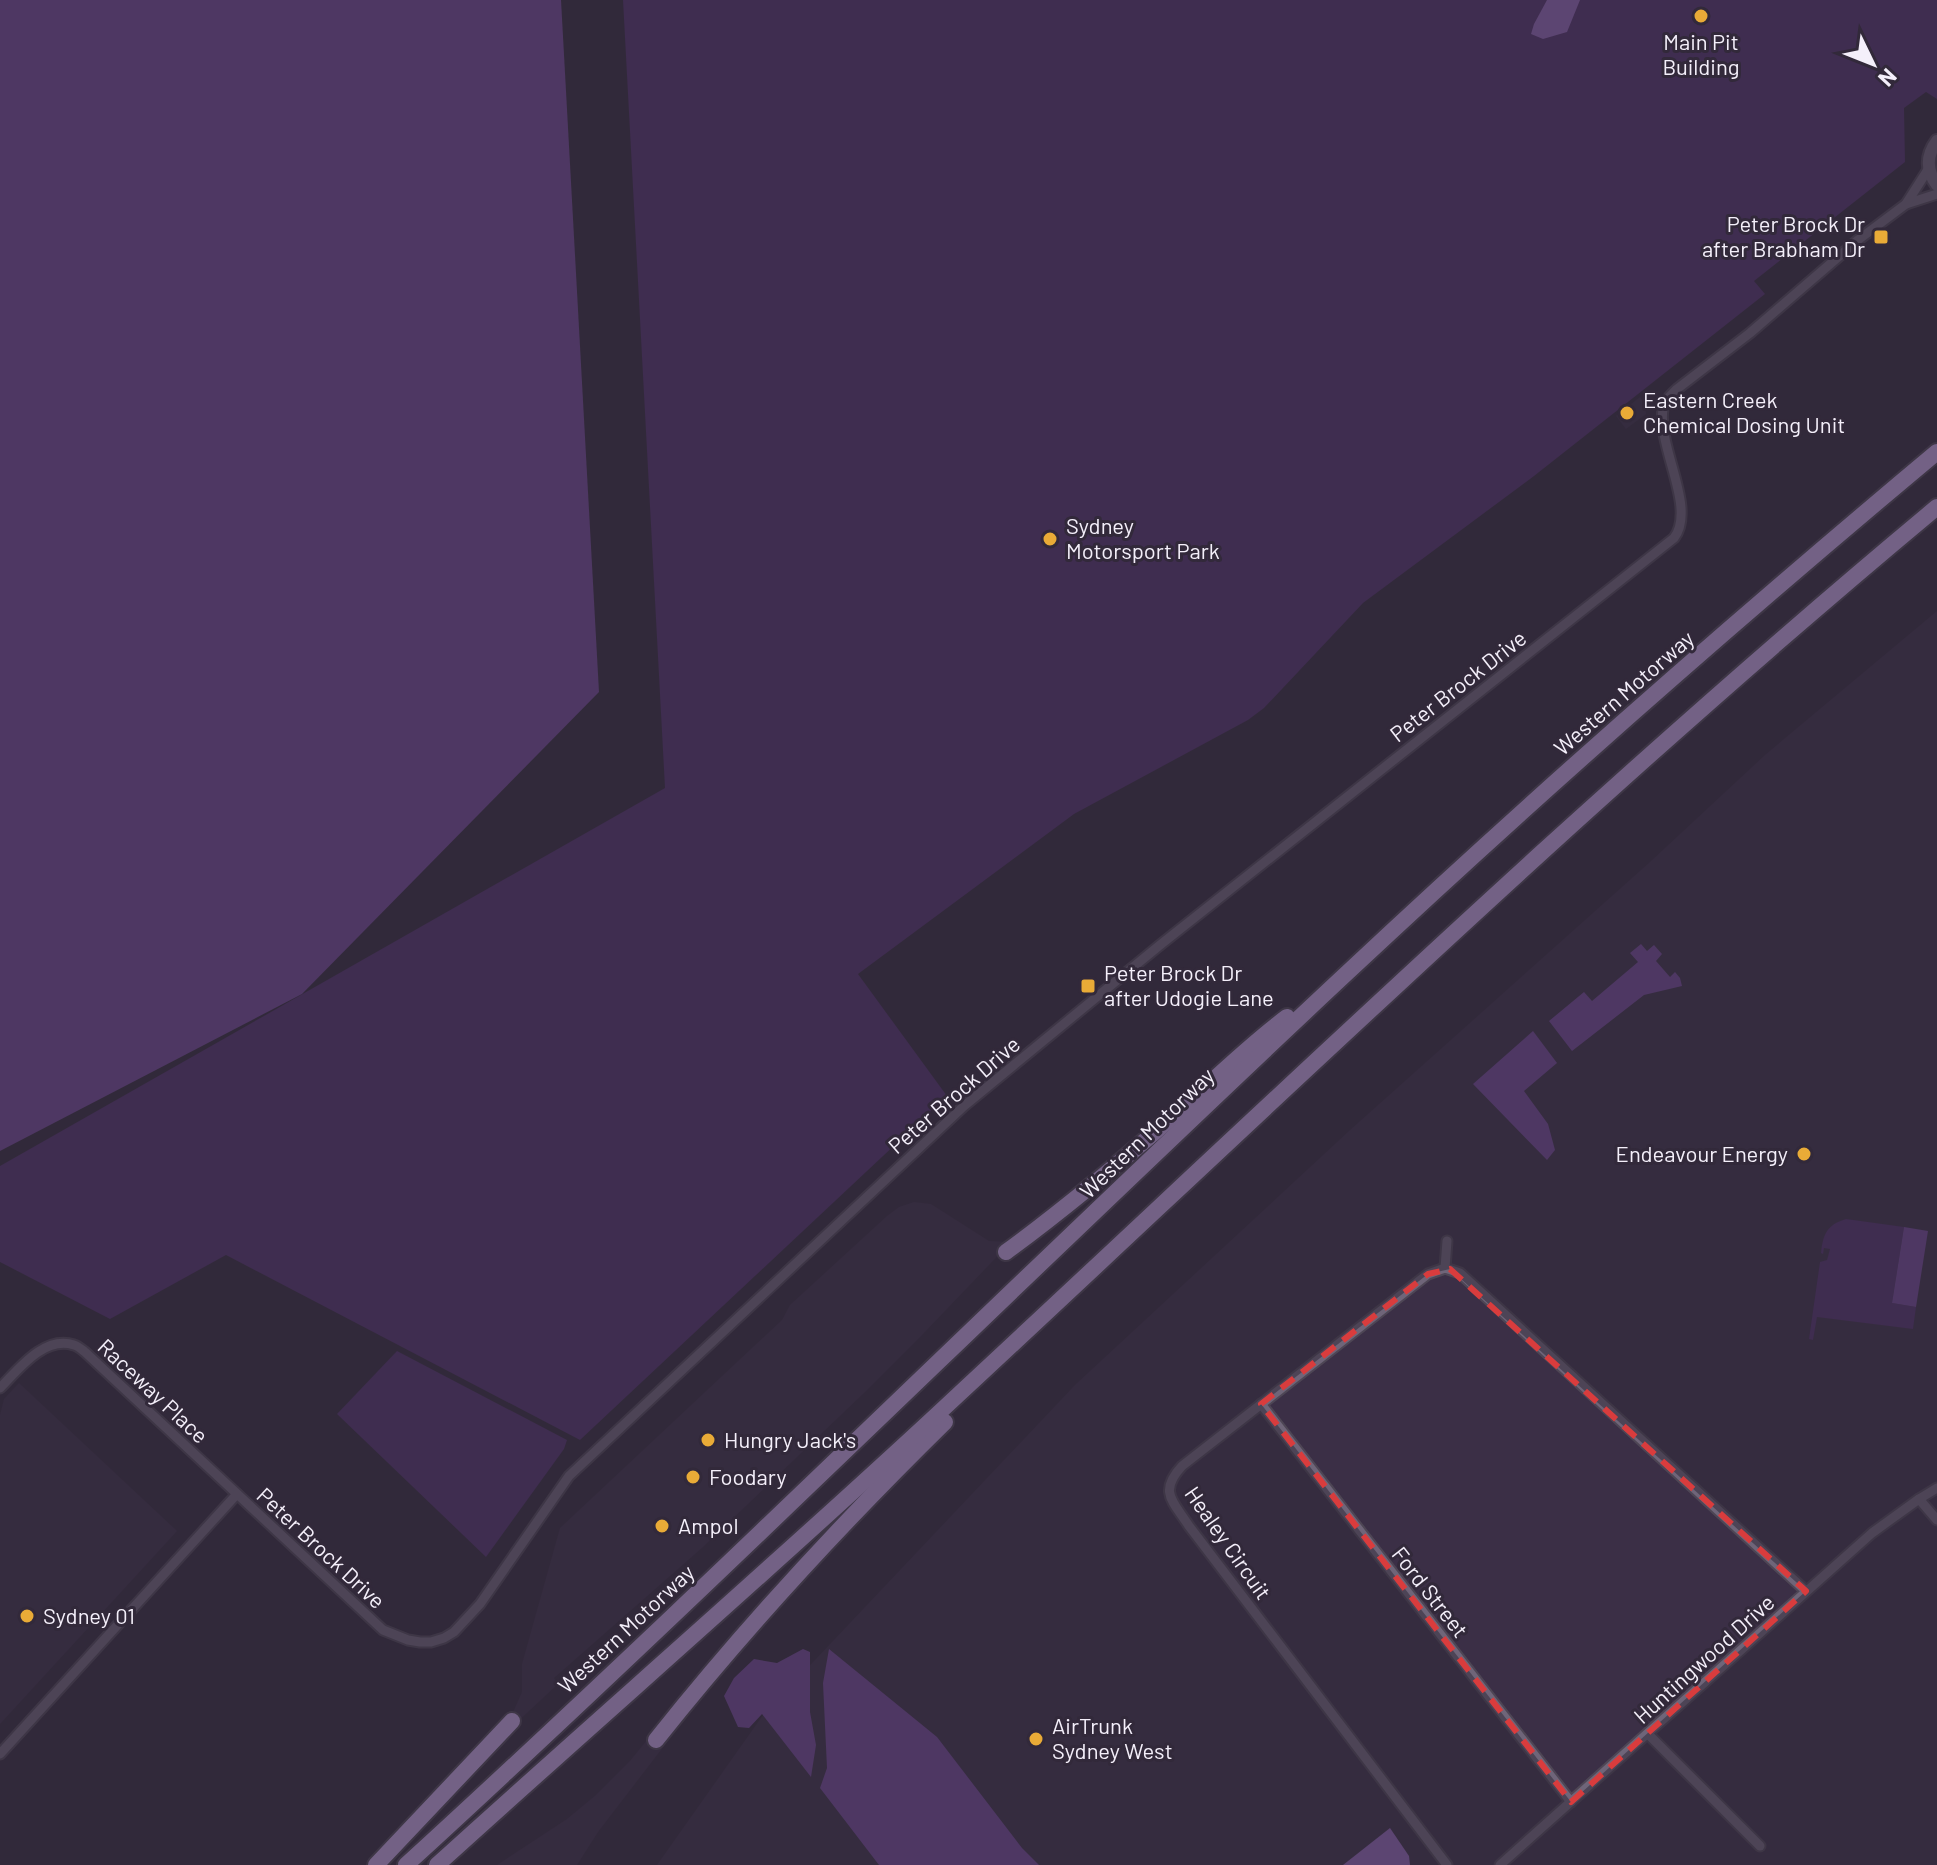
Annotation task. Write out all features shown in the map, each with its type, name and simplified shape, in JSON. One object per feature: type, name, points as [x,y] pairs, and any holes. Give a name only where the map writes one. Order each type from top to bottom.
[{"type":"highway","name":"Western Motorway","points":[[406,1865],[1349,971],[1545,791],[1937,452]]},
{"type":"highway","points":[[437,1865],[956,1397],[1496,893],[1681,727],[1937,507]]},
{"type":"highway","points":[[1006,1252],[1164,1123],[1263,1035],[1349,971]]},
{"type":"highway","points":[[656,1740],[761,1614],[956,1411],[956,1397]]},
{"type":"highway","points":[[376,1865],[512,1721]]},
{"type":"highway","points":[[449,1865],[489,1818]]},
{"type":"main road","points":[[1937,141],[1929,155],[1931,176],[1937,185]]},
{"type":"street","name":"Peter Brock Drive","points":[[1906,204],[1929,168]]},
{"type":"street","name":"Peter Brock Drive","points":[[0,1754],[237,1494],[383,1630],[420,1642],[437,1640],[454,1632],[480,1604],[569,1476],[964,1106],[1160,945],[1674,538],[1682,520],[1664,436],[1663,409],[1667,399],[1769,318],[1858,240],[1906,204],[1937,194]]},
{"type":"street","points":[[1447,1241],[1445,1268],[1460,1273],[1806,1591]]},
{"type":"street","name":"Healey Circuit","points":[[1445,1268],[1428,1274],[1182,1466],[1171,1478],[1168,1487],[1171,1498],[1189,1526],[1447,1865]]},
{"type":"street","name":"Raceway Place","points":[[0,1388],[35,1354],[52,1345],[73,1345],[85,1352],[237,1494]]},
{"type":"street","name":"Ford Street","points":[[1261,1404],[1571,1802]]},
{"type":"street","name":"Huntingwood Drive","points":[[1500,1865],[1872,1533],[1937,1488]]},
{"type":"street","points":[[1919,1499],[1937,1520]]},
{"type":"street","points":[[1648,1734],[1760,1846]]},
{"type":"highlighted area","points":[[1450,1269],[1806,1591],[1571,1802],[1261,1404],[1428,1274]]},
{"type":"shaded area","points":[[0,0],[561,0],[599,692],[302,994],[0,1151]]},
{"type":"shaded area","name":"Sydney Motorsport Park","points":[[623,0],[1937,0],[1937,99],[1926,92],[1904,108],[1905,162],[1754,281],[1765,294],[1534,476],[1363,603],[1264,708],[1248,720],[1074,814],[858,974],[947,1096],[580,1440],[226,1255],[110,1319],[0,1262],[0,1166],[665,788]]},
{"type":"shaded area","points":[[1547,0],[1580,0],[1567,32],[1543,39],[1531,34]]},
{"type":"shaded area","points":[[1640,397],[1646,414],[1626,429],[1616,416]]},
{"type":"shaded area","points":[[1937,611],[1937,1865],[657,1865],[763,1715],[1075,1385],[1349,1131],[1765,755]]},
{"type":"shaded area","points":[[1641,944],[1647,951],[1654,945],[1662,954],[1656,961],[1670,977],[1675,972],[1682,986],[1644,995],[1572,1051],[1549,1021],[1584,992],[1592,1001],[1638,962],[1630,953]]},
{"type":"shaded area","points":[[1533,1031],[1557,1063],[1524,1091],[1548,1124],[1555,1150],[1547,1160],[1473,1084]]},
{"type":"shaded area","points":[[914,1202],[931,1204],[989,1241],[1011,1242],[865,1392],[703,1547],[554,1678],[558,1684],[514,1725],[510,1719],[522,1692],[522,1664],[560,1528],[782,1320],[790,1305],[887,1216],[899,1207]]},
{"type":"shaded area","points":[[1846,1219],[1904,1227],[1892,1303],[1916,1307],[1913,1329],[1817,1317],[1813,1340],[1809,1339],[1820,1262],[1827,1260],[1830,1249],[1824,1248],[1821,1253],[1823,1241],[1830,1228]]},
{"type":"shaded area","points":[[1904,1227],[1928,1231],[1916,1307],[1892,1303]]},
{"type":"shaded area","points":[[397,1351],[567,1440],[564,1449],[486,1557],[337,1414]]},
{"type":"shaded area","points":[[19,1383],[177,1531],[0,1724],[0,1415],[4,1399]]},
{"type":"shaded area","points":[[803,1649],[810,1652],[810,1712],[816,1745],[811,1777],[762,1714],[749,1728],[738,1727],[724,1696],[734,1678],[754,1659],[777,1663]]},
{"type":"shaded area","points":[[829,1649],[937,1737],[1022,1848],[1039,1865],[879,1865],[820,1788],[827,1768],[823,1683]]},
{"type":"shaded area","points":[[651,1735],[664,1746],[598,1832],[577,1865],[497,1865],[567,1819],[596,1795]]},
{"type":"shaded area","points":[[1390,1828],[1409,1856],[1410,1865],[1343,1865]]},
{"type":"place","name":"Main Pit Building","points":[[1701,16]]},
{"type":"place","name":"Peter Brock Dr after Brabham Dr","points":[[1881,237]]},
{"type":"place","name":"Eastern Creek Chemical Dosing Unit","points":[[1627,413]]},
{"type":"place","name":"Sydney Motorsport Park","points":[[1050,539]]},
{"type":"place","name":"Peter Brock Dr after Udogie Lane","points":[[1088,986]]},
{"type":"place","name":"Endeavour Energy","points":[[1804,1154]]},
{"type":"place","name":"Hungry Jack's","points":[[708,1440]]},
{"type":"place","name":"Foodary","points":[[693,1477]]},
{"type":"place","name":"Ampol","points":[[662,1526]]},
{"type":"place","name":"Sydney 01","points":[[27,1616]]},
{"type":"place","name":"AirTrunk Sydney West","points":[[1036,1739]]}]
